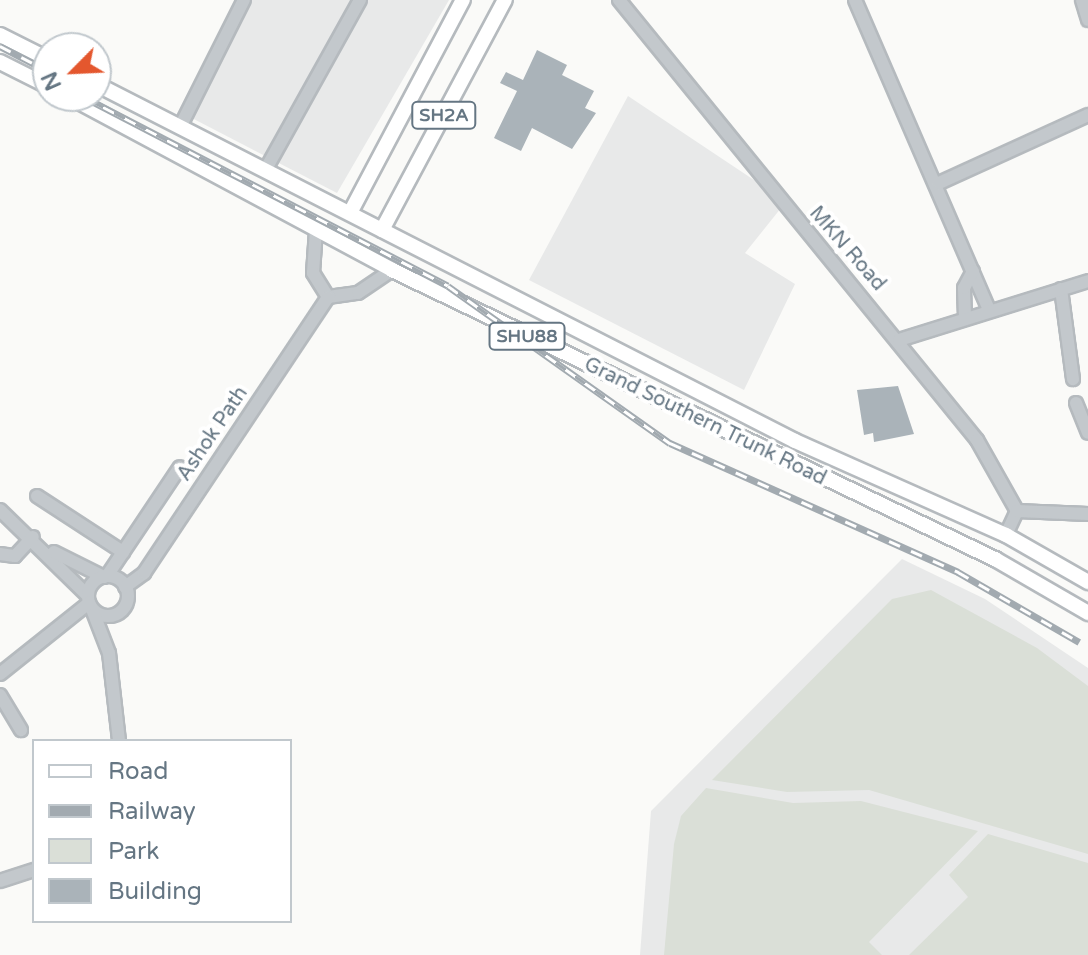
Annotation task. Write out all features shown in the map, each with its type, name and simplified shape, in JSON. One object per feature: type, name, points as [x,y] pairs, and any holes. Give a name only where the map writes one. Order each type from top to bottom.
[{"type":"main road","name":"SH2A","points":[[350,213],[463,0]]},
{"type":"main road","name":"SH2A","points":[[382,230],[505,0]]},
{"type":"main road","points":[[0,35],[32,51]]},
{"type":"main road","points":[[0,62],[32,78]]},
{"type":"main road","name":"Grand Southern Trunk Road","points":[[112,92],[267,167],[382,230],[795,441],[1006,535],[1088,582]]},
{"type":"main road","name":"Grand Southern Trunk Road","points":[[98,112],[392,270],[995,559],[1088,613]]},
{"type":"main road","points":[[995,559],[1006,535]]},
{"type":"street","points":[[180,127],[244,0]]},
{"type":"street","points":[[267,167],[360,0]]},
{"type":"street","points":[[620,2],[636,0]]},
{"type":"street","points":[[855,0],[939,183],[989,309]]},
{"type":"street","points":[[1082,0],[1088,20]]},
{"type":"street","name":"MKN Road","points":[[620,2],[769,190],[899,340],[977,440],[1017,511]]},
{"type":"street","points":[[939,183],[1088,115]]},
{"type":"street","points":[[316,230],[313,273],[328,297],[358,293],[392,270]]},
{"type":"street","points":[[965,317],[964,288],[973,271]]},
{"type":"street","points":[[899,340],[989,309],[1088,281]]},
{"type":"street","points":[[1061,289],[1073,379]]},
{"type":"street","name":"Ashok Path","points":[[125,587],[144,573],[328,297]]},
{"type":"street","points":[[1076,403],[1088,433]]},
{"type":"street","points":[[0,674],[90,603],[180,467]]},
{"type":"street","points":[[37,496],[123,552]]},
{"type":"street","points":[[0,510],[35,539],[90,603],[106,616],[118,614]]},
{"type":"street","points":[[1006,535],[1017,511],[1088,514]]},
{"type":"street","points":[[0,554],[15,556],[35,539]]},
{"type":"street","points":[[35,539],[125,587],[126,604],[118,614],[109,653]]},
{"type":"street","points":[[90,603],[109,653],[119,739]]},
{"type":"street","points":[[0,695],[21,730]]},
{"type":"street","points":[[0,881],[32,871]]},
{"type":"shaded area","points":[[245,0],[449,0],[337,193],[186,115]]},
{"type":"shaded area","points":[[628,96],[760,184],[781,208],[745,253],[795,284],[744,390],[529,280]]},
{"type":"shaded area","points":[[902,559],[985,599],[1088,668],[1088,955],[640,955],[651,811]]},
{"type":"green space","points":[[931,590],[1037,648],[1088,686],[1088,854],[869,790],[787,792],[712,780],[892,599]]},
{"type":"green space","points":[[706,788],[793,803],[861,801],[978,831],[869,942],[882,955],[664,955],[674,844],[681,816]]},
{"type":"green space","points":[[988,834],[1088,863],[1088,955],[909,955],[968,897],[949,875]]},
{"type":"building","points":[[537,50],[567,65],[562,75],[594,91],[585,108],[596,113],[572,149],[532,128],[521,151],[494,138],[517,91],[500,83],[506,72],[523,80]]},
{"type":"building","points":[[898,386],[914,434],[874,442],[873,433],[864,435],[857,390]]},
{"type":"railway","points":[[0,46],[32,63]]},
{"type":"railway","points":[[112,112],[448,286],[670,443],[958,572],[1079,642]]}]
